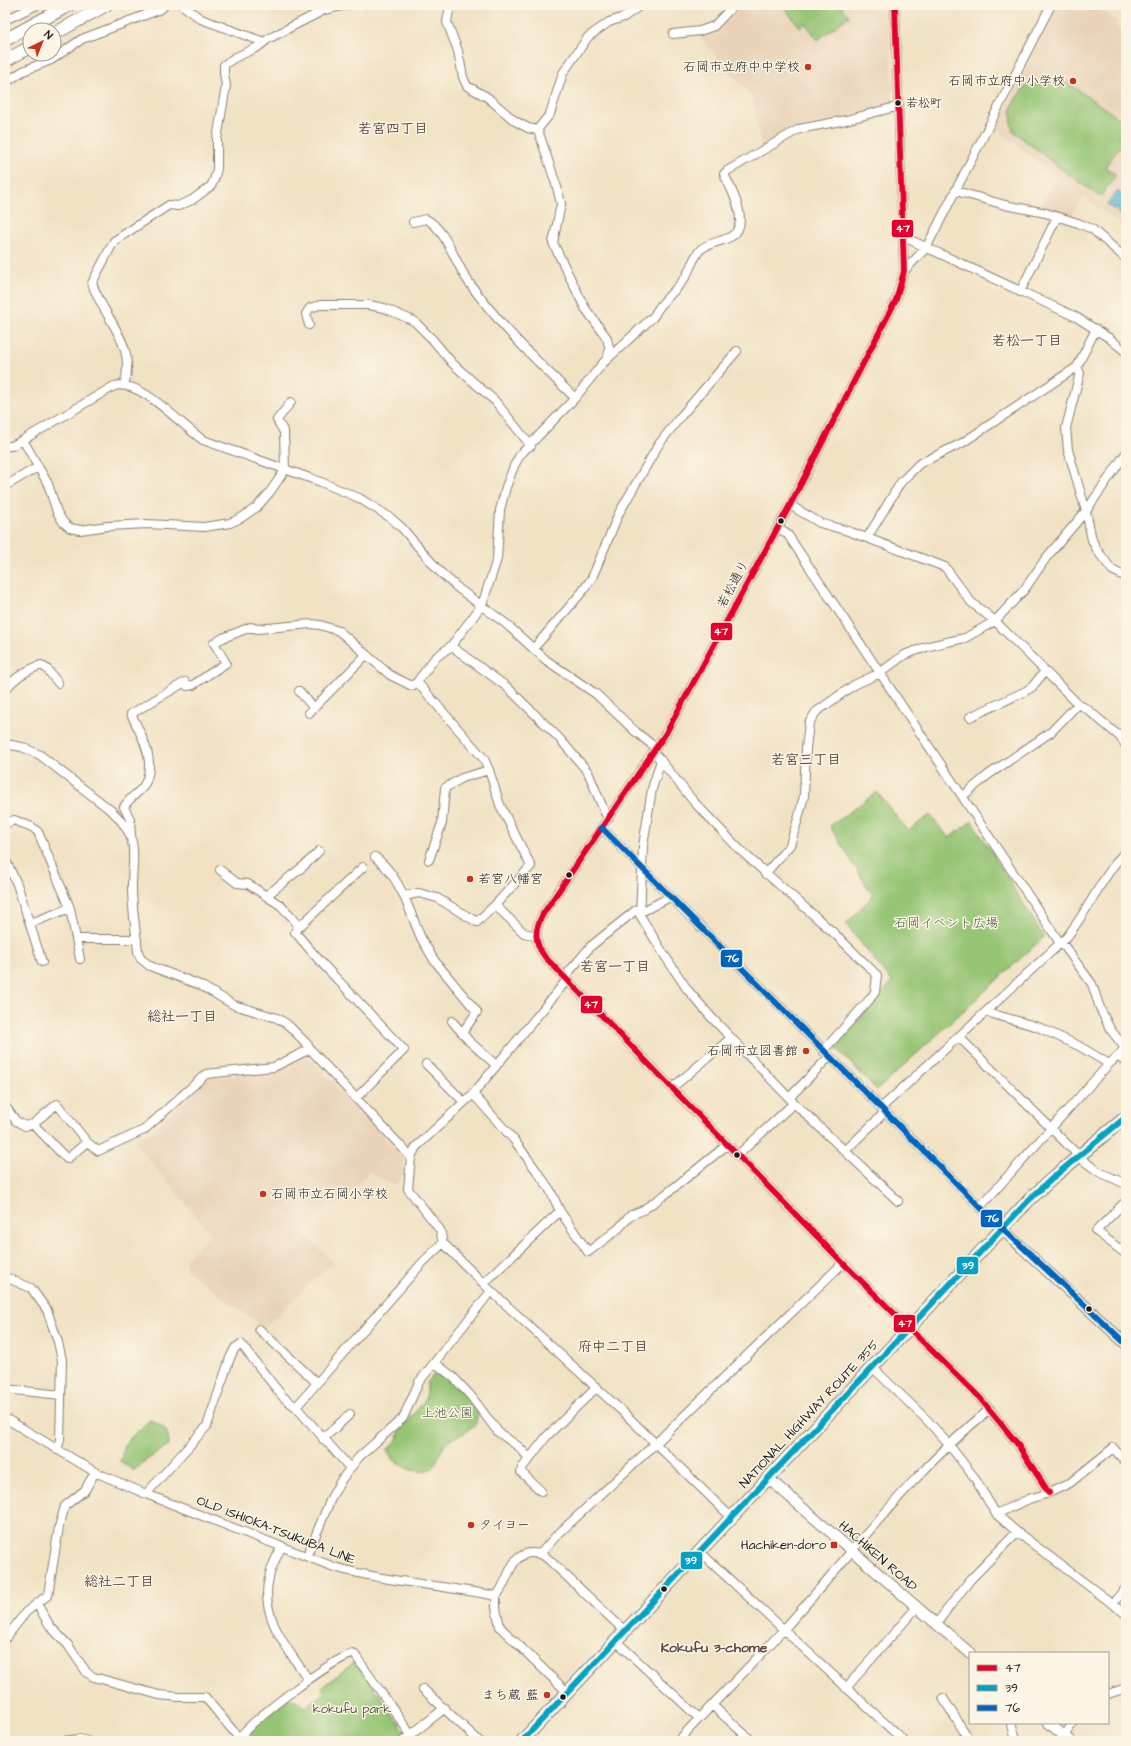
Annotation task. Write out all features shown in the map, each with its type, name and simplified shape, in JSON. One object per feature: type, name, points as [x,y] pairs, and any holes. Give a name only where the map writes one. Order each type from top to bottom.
[{"type":"highway","points":[[5,40],[69,5]]},
{"type":"highway","points":[[62,30],[106,5]]},
{"type":"highway","points":[[5,61],[22,51]]},
{"type":"highway","name":"NATIONAL HIGHWAY ROUTE 355","points":[[522,1741],[1029,1200],[1126,1117]]},
{"type":"main road","points":[[1002,1229],[1126,1344]]},
{"type":"main road","name":"HACHIKEN ROAD","points":[[768,1478],[969,1652]]},
{"type":"main road","points":[[1050,1724],[1064,1739]]},
{"type":"street","points":[[5,20],[36,5]]},
{"type":"street","points":[[5,83],[23,71],[51,60],[82,38],[161,9],[166,5]]},
{"type":"street","points":[[182,5],[201,19],[264,42]]},
{"type":"street","points":[[124,385],[128,370],[125,350],[118,331],[95,294],[92,283],[114,241],[169,205],[173,207],[183,205],[202,194],[211,186],[217,169],[217,139],[226,86],[224,65],[234,58],[258,47],[264,42],[324,10],[346,5]]},
{"type":"street","points":[[450,5],[447,22],[458,51],[465,82],[472,89],[487,97],[516,121],[528,128],[536,130]]},
{"type":"street","points":[[536,130],[550,114],[563,73],[588,37],[609,22],[624,17],[640,5]]},
{"type":"street","points":[[672,34],[700,31],[714,26],[734,5]]},
{"type":"street","name":"若松通り","points":[[536,936],[536,928],[543,914],[674,720],[790,506],[891,312],[901,286],[904,271],[895,5]]},
{"type":"street","points":[[904,271],[926,248],[1051,5]]},
{"type":"street","points":[[411,1157],[287,1024],[277,1018],[234,1005],[200,985],[150,966],[141,959],[138,952],[136,939],[132,889],[134,847],[130,819],[124,807],[127,802],[135,796],[147,778],[149,756],[131,714],[185,682],[187,686],[193,685],[226,663],[214,643],[251,627],[257,629],[311,624],[320,625],[339,631],[390,675],[412,686],[417,682],[435,658],[451,646],[482,605],[497,559],[500,510],[506,487],[520,455],[531,446],[575,398],[608,359],[654,316],[658,307],[678,288],[696,254],[702,248],[712,243],[732,236],[738,229],[739,209],[724,174],[730,168],[799,129],[846,120],[898,106]]},
{"type":"street","points":[[536,130],[557,187],[561,204],[553,243],[585,308],[607,338],[609,347],[608,359]]},
{"type":"street","points":[[956,191],[1046,213],[1078,223],[1092,229],[1123,256],[1126,255]]},
{"type":"street","points":[[1020,292],[1057,217]]},
{"type":"street","points":[[413,222],[426,219],[436,226],[468,280],[492,313],[517,342],[575,398]]},
{"type":"street","points":[[904,237],[1076,317],[1125,349]]},
{"type":"street","points":[[309,325],[306,314],[310,308],[320,305],[369,305],[384,308],[414,321],[433,340],[453,364],[495,401],[531,446]]},
{"type":"street","points":[[867,538],[901,482],[919,464],[962,443],[1077,367],[1096,329]]},
{"type":"street","points":[[534,648],[582,592],[592,578],[619,513],[659,444],[737,351]]},
{"type":"street","points":[[1077,367],[1080,373],[1066,428],[1068,450],[1086,511],[1092,540],[1106,564],[1112,570],[1126,577]]},
{"type":"street","points":[[5,446],[12,446],[23,440],[108,388],[124,385],[144,392],[190,432],[203,440],[321,482],[358,498],[391,518],[402,528],[439,571],[459,589],[482,605],[534,648],[546,660],[596,694],[655,750],[660,760],[699,807],[765,874],[835,934],[877,975],[875,992],[826,1054],[792,1101],[738,1156]]},
{"type":"street","points":[[23,440],[48,484],[57,512],[63,522],[70,528],[80,530],[128,525],[180,525],[204,527],[230,523],[241,518],[256,507],[270,492],[285,470],[284,432],[277,420],[291,402]]},
{"type":"street","points":[[765,874],[790,845],[804,796],[806,748],[810,723],[816,712],[854,685],[880,673],[904,655],[929,646],[965,638],[995,621],[1024,590],[1046,558],[1086,511],[1126,453]]},
{"type":"street","points":[[5,486],[38,467]]},
{"type":"street","points":[[790,506],[820,523],[867,538],[901,552],[926,559],[945,567],[971,602],[995,621],[1078,704],[1087,709],[1119,736],[1126,745]]},
{"type":"street","points":[[778,527],[788,535],[1060,943],[1066,948],[1092,984],[1100,1008],[1110,1029],[1125,1048],[980,1208]]},
{"type":"street","points":[[451,646],[507,687],[563,742],[588,772],[605,813],[609,818]]},
{"type":"street","points":[[299,691],[312,710],[366,655]]},
{"type":"street","points":[[5,690],[9,684],[28,670],[41,665],[48,669],[58,683]]},
{"type":"street","points":[[970,717],[1024,692],[1032,687],[1044,671]]},
{"type":"street","points":[[404,896],[420,893],[437,898],[477,922],[531,866],[500,805],[489,770],[480,753],[417,682]]},
{"type":"street","points":[[963,796],[988,775],[1051,732],[1078,704]]},
{"type":"street","points":[[1119,736],[1126,729]]},
{"type":"street","points":[[5,744],[22,747],[40,755],[113,812],[132,836]]},
{"type":"street","points":[[660,760],[648,812],[643,846],[640,915],[663,954],[688,989],[731,1038],[792,1101],[898,1201]]},
{"type":"street","points":[[429,860],[442,824],[445,788],[462,778],[489,770]]},
{"type":"street","points":[[5,824],[14,820],[32,827],[38,832],[70,908],[80,959]]},
{"type":"street","points":[[602,828],[1002,1229]]},
{"type":"street","points":[[266,896],[305,865],[319,851]]},
{"type":"street","points":[[845,1151],[883,1110],[1060,943],[1079,922],[1111,870],[1126,851]]},
{"type":"street","points":[[375,857],[386,866],[395,878],[421,938],[434,960],[477,1012],[462,1033]]},
{"type":"street","points":[[5,859],[17,884],[31,923],[42,962]]},
{"type":"street","points":[[356,1098],[404,1050],[318,959],[295,932],[363,867]]},
{"type":"street","points":[[220,870],[237,883],[248,884],[280,905],[293,918],[298,928]]},
{"type":"street","points":[[670,897],[645,910],[636,910],[591,946],[568,973],[567,979],[472,1094],[416,1147],[411,1157],[408,1189],[440,1230],[444,1243],[491,1291],[597,1387],[732,1518]]},
{"type":"street","points":[[495,905],[524,933],[536,936],[540,950],[567,979],[843,1263],[955,1372],[990,1409],[1016,1442],[1049,1493]]},
{"type":"street","points":[[31,923],[70,908]]},
{"type":"street","points":[[76,939],[136,939]]},
{"type":"street","points":[[986,1012],[1038,1027],[1079,1046],[1109,1064]]},
{"type":"street","points":[[452,1020],[469,1041],[496,1065]]},
{"type":"street","points":[[959,1037],[1079,1156],[1099,1172],[1126,1184]]},
{"type":"street","points":[[672,1088],[731,1038]]},
{"type":"street","points":[[5,1106],[16,1121],[24,1126],[33,1124],[57,1104],[87,1142],[98,1151],[144,1130],[206,1074],[274,1067],[310,1049]]},
{"type":"street","points":[[1118,1056],[1126,1062]]},
{"type":"street","points":[[426,1064],[464,1102]]},
{"type":"street","points":[[472,1094],[514,1140],[539,1174],[550,1190],[560,1211],[588,1252],[618,1229],[631,1215],[643,1210],[666,1194],[727,1145]]},
{"type":"street","points":[[33,1124],[67,1159],[87,1142]]},
{"type":"street","points":[[1126,1201],[1096,1231],[1126,1254]]},
{"type":"street","points":[[484,1283],[560,1211]]},
{"type":"street","points":[[296,1408],[418,1268],[444,1243]]},
{"type":"street","points":[[540,1554],[556,1536],[655,1444],[843,1263]]},
{"type":"street","points":[[5,1277],[31,1288],[47,1310],[58,1342],[62,1360],[60,1440],[57,1450]]},
{"type":"street","points":[[306,1556],[332,1496],[350,1468],[359,1457],[403,1418],[419,1382],[491,1291]]},
{"type":"street","points":[[259,1329],[317,1383]]},
{"type":"street","points":[[146,1494],[207,1426],[230,1358],[236,1348],[241,1344],[283,1397],[296,1408],[350,1468]]},
{"type":"street","points":[[435,1363],[453,1377],[470,1395],[498,1432],[520,1447],[530,1459]]},
{"type":"street","points":[[872,1367],[927,1420],[949,1445],[974,1477],[996,1514],[1017,1532],[1112,1604],[1124,1610]]},
{"type":"street","points":[[541,1491],[521,1472],[548,1436],[597,1387]]},
{"type":"street","points":[[5,1389],[61,1395]]},
{"type":"street","points":[[678,1741],[785,1629],[898,1498],[949,1445],[990,1409]]},
{"type":"street","points":[[323,1439],[350,1414]]},
{"type":"street","name":"OLD ISHIOKA-TSUKUBA LINE","points":[[5,1418],[95,1472],[146,1494],[334,1567],[361,1575],[387,1580],[496,1596]]},
{"type":"street","points":[[996,1514],[1070,1483],[1113,1448],[1126,1462]]},
{"type":"street","points":[[5,1639],[26,1612],[48,1595],[59,1527],[66,1506],[85,1490],[95,1472]]},
{"type":"street","points":[[936,1624],[970,1580],[1017,1532]]},
{"type":"street","points":[[282,1546],[269,1578],[267,1595],[269,1612],[277,1633],[308,1679]]},
{"type":"street","points":[[700,1552],[785,1629],[900,1740]]},
{"type":"street","points":[[568,1693],[500,1627],[496,1608],[496,1596],[500,1593],[510,1570],[518,1558],[526,1554],[540,1554],[547,1558],[626,1631]]},
{"type":"street","points":[[1112,1604],[1126,1588]]},
{"type":"street","points":[[37,1604],[50,1626],[68,1645],[86,1673],[94,1677],[159,1695],[205,1697],[238,1740],[262,1716],[308,1679],[350,1654],[354,1654],[411,1735]]},
{"type":"street","points":[[846,1688],[917,1607]]},
{"type":"street","points":[[616,1641],[699,1718]]},
{"type":"street","points":[[1109,1694],[1126,1688]]},
{"type":"street","points":[[423,1689],[479,1741]]},
{"type":"street","points":[[943,1698],[970,1741]]},
{"type":"street","points":[[712,1705],[752,1741]]},
{"type":"street","points":[[403,1741],[445,1708]]},
{"type":"street","points":[[1011,1724],[1017,1741]]},
{"type":"street","points":[[1064,1739],[1072,1724]]},
{"type":"street","points":[[64,1741],[79,1739],[87,1741]]},
{"type":"shaded area","name":"石岡市立府中中学校","points":[[740,5],[888,5],[893,105],[791,130],[761,146],[752,97],[700,38],[700,34],[717,29]]},
{"type":"shaded area","name":"石岡市立府中小学校","points":[[1058,5],[1093,5],[1117,21],[1115,25],[1126,34],[1126,228],[1083,197],[1070,218],[1040,210],[1056,176],[996,127]]},
{"type":"shaded area","name":"石岡市立石岡小学校","points":[[308,1055],[404,1159],[402,1177],[395,1186],[370,1172],[335,1207],[330,1203],[302,1232],[333,1262],[264,1328],[186,1270],[186,1258],[211,1234],[135,1143],[135,1140],[148,1132],[208,1079],[276,1071]]},
{"type":"green space","points":[[782,5],[840,5],[849,16],[818,40],[805,23],[800,27]]},
{"type":"green space","points":[[1066,82],[1126,123],[1126,128],[1118,137],[1124,141],[1105,167],[1116,175],[1100,197],[1013,131],[1011,116],[1013,106],[1018,96],[1027,85]]},
{"type":"green space","name":"石岡イベント広場","points":[[877,792],[908,831],[930,815],[949,838],[972,821],[1044,937],[877,1090],[835,1047],[892,982],[846,924],[873,896],[830,826]]},
{"type":"green space","name":"上池公園","points":[[438,1369],[462,1390],[478,1411],[476,1424],[464,1433],[445,1443],[433,1468],[421,1472],[408,1469],[392,1459],[388,1449],[397,1440],[400,1431],[426,1399],[427,1383]]},
{"type":"green space","points":[[150,1420],[159,1424],[165,1429],[168,1436],[169,1445],[142,1463],[135,1471],[120,1462],[126,1442]]},
{"type":"green space","name":"kokufu park","points":[[356,1661],[407,1735],[398,1741],[241,1741],[255,1725],[289,1698],[301,1703],[305,1707],[325,1693],[322,1687]]},
{"type":"water","points":[[1117,191],[1126,197],[1126,218],[1107,205]]},
{"type":"transit line","name":"47","points":[[895,5],[904,271],[896,300],[790,505],[666,733],[543,914],[536,936],[541,952],[545,957],[843,1263],[979,1397],[1016,1442],[1049,1493]]},
{"type":"transit line","name":"76","points":[[602,828],[980,1207],[1126,1344]]},
{"type":"transit line","name":"39","points":[[522,1741],[1029,1200],[1056,1175],[1126,1117]]},
{"type":"place","name":"石岡市立府中中学校","points":[[808,67]]},
{"type":"place","name":"石岡市立府中小学校","points":[[1073,81]]},
{"type":"place","name":"若松町","points":[[898,103]]},
{"type":"place","name":"若宮八幡宮","points":[[470,879]]},
{"type":"place","name":"石岡市立図書館","points":[[806,1051]]},
{"type":"place","name":"石岡市立石岡小学校","points":[[263,1194]]},
{"type":"place","name":"タイヨー","points":[[471,1525]]},
{"type":"place","name":"Hachiken-doro","points":[[834,1545]]},
{"type":"place","name":"まち蔵 藍","points":[[547,1695]]},
{"type":"district","name":"若宮四丁目","points":[[393,129]]},
{"type":"district","name":"若松一丁目","points":[[1027,341]]},
{"type":"district","name":"若宮三丁目","points":[[806,760]]},
{"type":"district","name":"若宮一丁目","points":[[615,967]]},
{"type":"district","name":"総社一丁目","points":[[182,1017]]},
{"type":"district","name":"府中二丁目","points":[[613,1347]]},
{"type":"district","name":"総社二丁目","points":[[119,1582]]},
{"type":"district","name":"Kokufu 3-chome","points":[[714,1648]]}]
